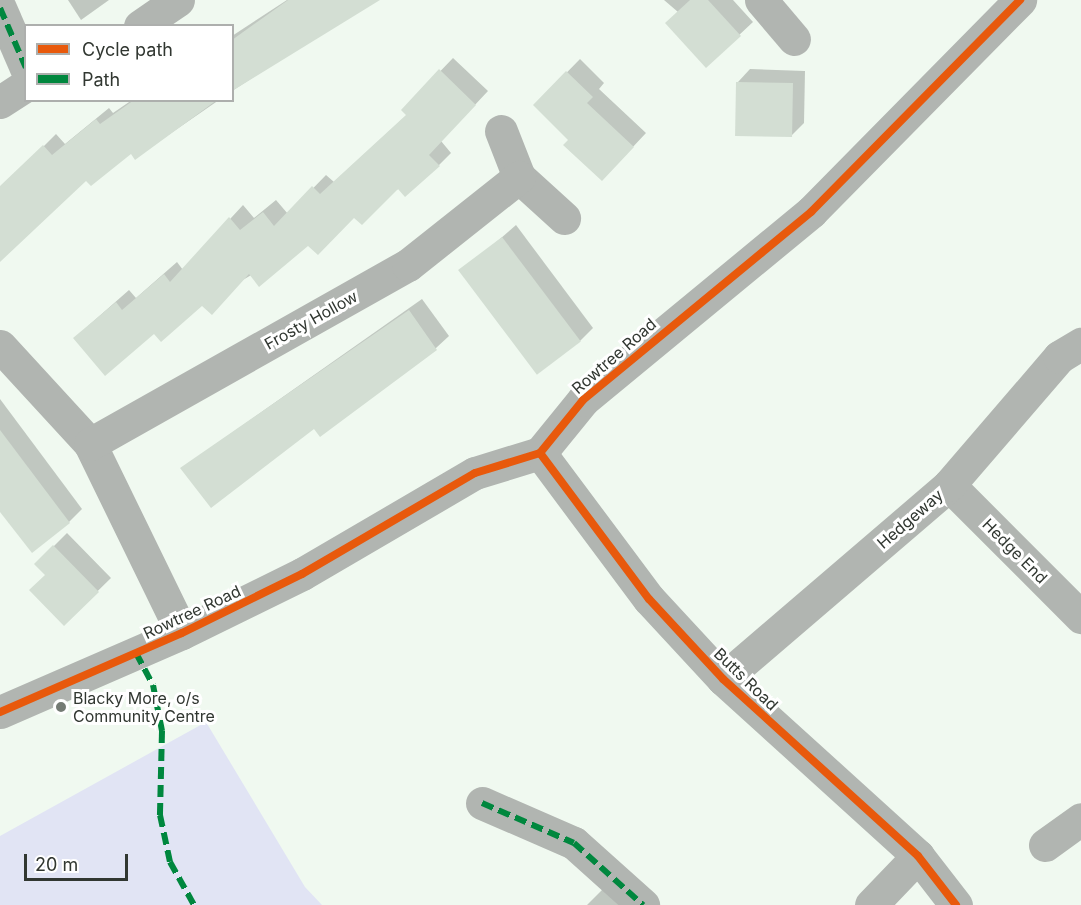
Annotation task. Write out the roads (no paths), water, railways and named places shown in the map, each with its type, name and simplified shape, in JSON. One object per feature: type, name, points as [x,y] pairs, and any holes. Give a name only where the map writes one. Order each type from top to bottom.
[{"type":"street","points":[[143,24],[178,0]]},
{"type":"street","points":[[761,0],[794,39]]},
{"type":"street","name":"Rowtree Road","points":[[0,712],[182,633],[302,574],[475,473],[540,453],[582,400],[811,212],[1020,0]]},
{"type":"street","points":[[0,8],[24,63]]},
{"type":"street","points":[[0,102],[24,86]]},
{"type":"street","points":[[501,131],[519,177],[564,218]]},
{"type":"street","name":"Frosty Hollow","points":[[90,444],[408,266],[519,177]]},
{"type":"street","name":"Hedgeway","points":[[723,679],[949,485],[1059,357],[1081,344]]},
{"type":"street","points":[[0,346],[90,444],[182,633]]},
{"type":"street","name":"Butts Road","points":[[540,453],[649,598],[723,679],[918,856],[956,905]]},
{"type":"street","name":"Hedge End","points":[[949,485],[1081,617]]},
{"type":"street","points":[[482,803],[574,843],[643,905]]},
{"type":"street","points":[[1045,844],[1081,819]]},
{"type":"street","points":[[871,905],[918,856]]},
{"type":"place","name":"Blacky More, o/s Community Centre","points":[[61,707]]}]
